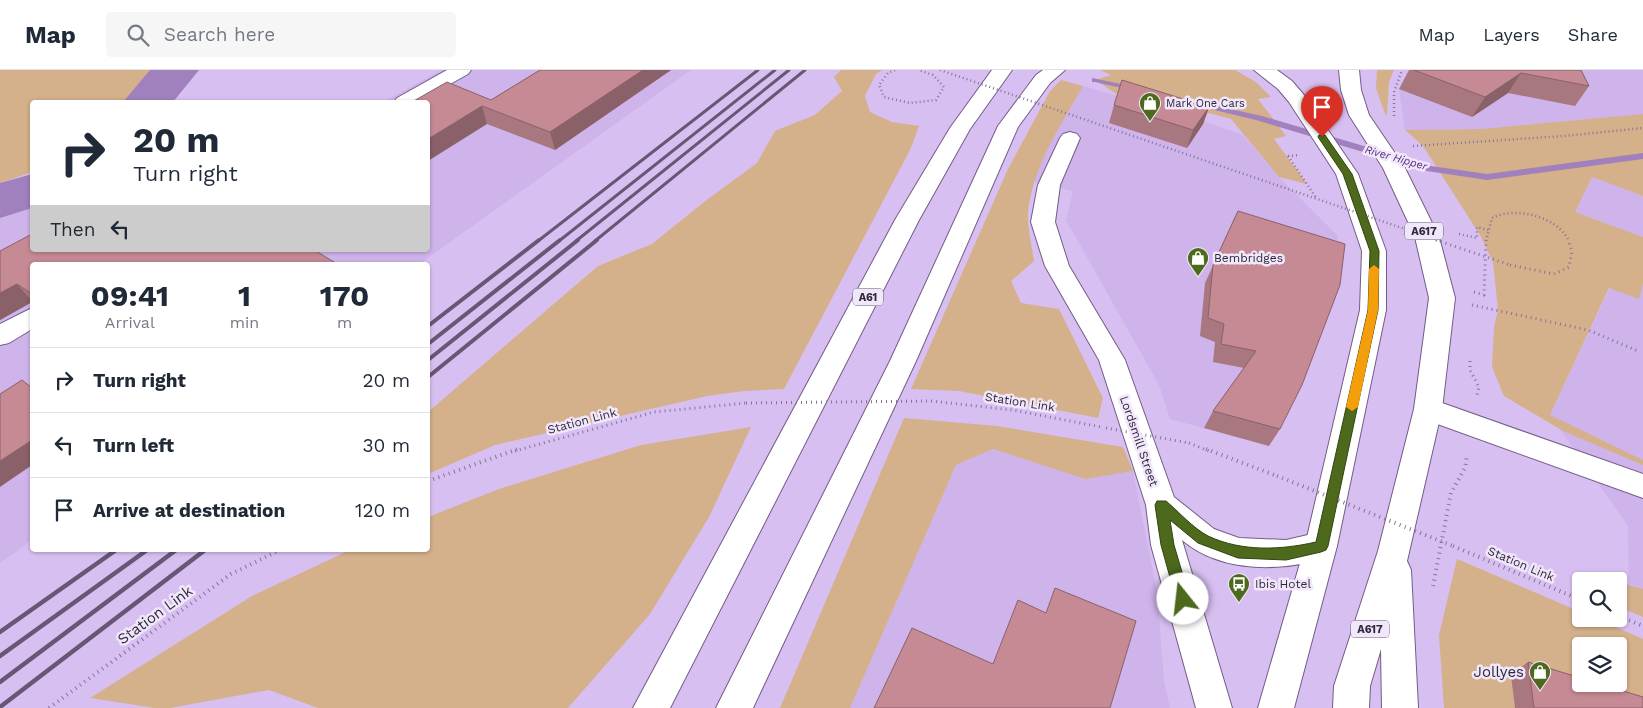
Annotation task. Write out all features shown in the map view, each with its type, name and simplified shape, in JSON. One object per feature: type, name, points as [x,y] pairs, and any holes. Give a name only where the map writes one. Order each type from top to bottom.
[{"type":"main road","points":[[408,100],[460,70]]},
{"type":"main road","name":"A61","points":[[651,708],[907,220],[960,128],[1002,70]]},
{"type":"main road","points":[[734,708],[903,361],[1008,126],[1043,79],[1055,70]]},
{"type":"main road","points":[[1264,70],[1285,85],[1347,174],[1374,251],[1373,310],[1321,546],[1276,708]]},
{"type":"main road","name":"A617","points":[[1349,70],[1351,90],[1358,115],[1388,158],[1428,237],[1442,298],[1440,327],[1428,409],[1394,552],[1352,686],[1351,708]]},
{"type":"main road","name":"Lordsmill Street","points":[[1070,138],[1049,184],[1043,222],[1057,266],[1112,360],[1161,505],[1167,545],[1214,708]]},
{"type":"main road","points":[[0,336],[30,318]]},
{"type":"main road","points":[[1428,409],[1643,486]]},
{"type":"main road","points":[[1161,505],[1203,539],[1238,552],[1286,554],[1321,546]]},
{"type":"main road","points":[[1394,552],[1400,708]]},
{"type":"path","points":[[895,70],[888,73],[879,85],[884,97],[899,104],[917,104],[936,100],[944,87],[933,75],[919,70]]},
{"type":"path","points":[[940,70],[1317,199],[1510,265],[1536,272],[1554,274],[1566,271],[1574,258],[1574,249],[1569,237],[1560,229],[1532,216],[1501,213],[1492,219],[1488,230],[1484,295],[1468,291]]},
{"type":"path","points":[[1395,121],[1393,92],[1402,70]]},
{"type":"path","points":[[1410,145],[1564,136],[1643,128]]},
{"type":"path","points":[[1305,161],[1300,155],[1288,156],[1317,199]]},
{"type":"path","points":[[1329,195],[1339,210]]},
{"type":"path","points":[[1456,234],[1477,238],[1477,228],[1488,230]]},
{"type":"path","points":[[1469,304],[1588,330],[1638,351]]},
{"type":"path","name":"Station Link","points":[[430,480],[533,444],[654,412],[746,403],[931,401],[1013,410],[1189,443],[1453,546],[1572,596]]},
{"type":"path","points":[[1305,491],[1308,482]]},
{"type":"path","name":"Station Link","points":[[49,708],[231,574],[276,552]]},
{"type":"path","points":[[1627,619],[1643,626]]},
{"type":"shaded area","points":[[0,70],[165,70],[128,100],[30,100],[30,173],[0,183]]},
{"type":"shaded area","points":[[441,70],[691,70],[422,262],[30,262],[30,541],[0,563],[0,210],[30,200],[30,252],[430,252],[430,100],[387,100]]},
{"type":"shaded area","points":[[841,70],[883,70],[876,74],[865,96],[870,112],[892,122],[919,126],[910,150],[784,389],[744,391],[707,396],[495,445],[430,473],[430,410],[598,266],[652,244],[757,163],[775,131],[815,115],[842,91],[834,77]]},
{"type":"shaded area","points":[[1100,70],[1235,70],[1256,82],[1271,97],[1258,99],[1286,136],[1274,139],[1307,184],[1279,177],[1231,119],[1209,113],[1201,120],[1118,95],[1095,80],[1111,75]]},
{"type":"shaded area","points":[[1377,70],[1394,70],[1389,82],[1387,115],[1376,88]]},
{"type":"shaded area","points":[[1420,70],[1643,70],[1643,114],[1481,129],[1405,130],[1399,89]]},
{"type":"shaded area","points":[[1061,80],[1083,86],[1049,146],[1031,195],[1028,218],[1034,261],[1011,281],[1021,303],[1059,309],[1103,398],[1098,418],[959,391],[911,389],[1008,169],[1050,91]]},
{"type":"shaded area","points":[[1083,86],[1201,120],[1243,135],[1279,177],[1338,236],[1329,303],[1269,446],[1170,419],[1159,385],[1066,220],[1073,191],[1034,182],[1040,161]]},
{"type":"shaded area","points":[[1643,114],[1643,196],[1592,177],[1575,212],[1643,237],[1643,283],[1639,299],[1609,288],[1550,415],[1643,460],[1643,465],[1563,431],[1504,396],[1492,367],[1494,327],[1498,310],[1493,262],[1480,235],[1423,146],[1405,130],[1481,129]]},
{"type":"shaded area","points":[[1592,177],[1643,196],[1643,237],[1575,212]]},
{"type":"shaded area","points":[[1643,283],[1643,589],[1629,584],[1628,526],[1550,415],[1610,288],[1639,298]]},
{"type":"shaded area","points":[[904,418],[997,426],[1123,447],[1133,471],[1085,479],[993,449],[956,465],[850,708],[780,708]]},
{"type":"shaded area","points":[[751,427],[709,517],[650,614],[568,708],[318,708],[269,690],[170,708],[155,708],[90,698],[252,596],[346,552],[430,552],[430,516],[499,489],[641,445]]},
{"type":"shaded area","points":[[993,449],[1085,479],[1133,471],[1157,592],[1164,680],[1170,708],[850,708],[956,465]]},
{"type":"shaded area","points":[[1457,559],[1572,608],[1572,627],[1615,627],[1643,639],[1643,708],[1579,692],[1627,692],[1627,637],[1572,637],[1572,690],[1512,675],[1515,708],[1444,708],[1439,635]]},
{"type":"shaded area","points":[[1627,584],[1643,589],[1643,617],[1627,610]]},
{"type":"building","points":[[540,70],[643,70],[550,132],[482,106],[430,138],[430,100],[416,100],[447,82],[491,100]]},
{"type":"building","points":[[1414,70],[1581,70],[1589,86],[1521,73],[1485,97]]},
{"type":"building","points":[[1122,80],[1209,107],[1193,130],[1114,105]]},
{"type":"building","points":[[1238,211],[1345,244],[1340,285],[1302,385],[1280,429],[1213,411],[1256,351],[1221,344],[1224,324],[1208,318],[1213,265]]},
{"type":"building","points":[[30,235],[30,252],[317,252],[334,262],[30,262],[30,293],[17,284],[0,293],[0,251]]},
{"type":"building","points":[[22,380],[30,386],[30,441],[0,461],[0,394]]},
{"type":"building","points":[[1055,588],[1136,621],[1110,708],[874,708],[912,628],[993,664],[1018,600],[1046,613]]},
{"type":"building","points":[[1528,662],[1572,675],[1572,692],[1626,692],[1643,697],[1643,708],[1534,708]]},
{"type":"waterway","points":[[149,100],[176,70]]},
{"type":"waterway","name":"River Hipper","points":[[1095,80],[1135,89]]},
{"type":"waterway","name":"River Hipper","points":[[1192,102],[1259,118],[1430,169],[1487,177],[1643,156]]},
{"type":"waterway","points":[[0,201],[30,191]]},
{"type":"railway","points":[[538,241],[758,70]]},
{"type":"railway","points":[[559,241],[775,70]]},
{"type":"railway","points":[[576,241],[789,70]]},
{"type":"railway","points":[[595,241],[805,70]]},
{"type":"railway","points":[[430,324],[539,240]]},
{"type":"railway","points":[[430,342],[560,240]]},
{"type":"railway","points":[[430,358],[578,240]]},
{"type":"railway","points":[[430,375],[597,240]]},
{"type":"railway","points":[[0,632],[113,552]]},
{"type":"railway","points":[[0,656],[144,552]]},
{"type":"railway","points":[[0,682],[173,552]]},
{"type":"railway","points":[[0,707],[202,552]]},
{"type":"slow traffic","points":[[1352,407],[1373,310],[1374,269]]},
{"type":"place","name":"Mark One Cars","points":[[1150,122]]},
{"type":"place","name":"Bembridges","points":[[1198,277]]},
{"type":"place","name":"Ibis Hotel","points":[[1239,603]]},
{"type":"place","name":"Jollyes","points":[[1540,691]]},
{"type":"route","points":[[1183,599],[1167,545],[1161,505],[1203,539],[1238,552],[1286,554],[1321,546],[1373,310],[1374,251],[1347,174],[1322,137]]}]
